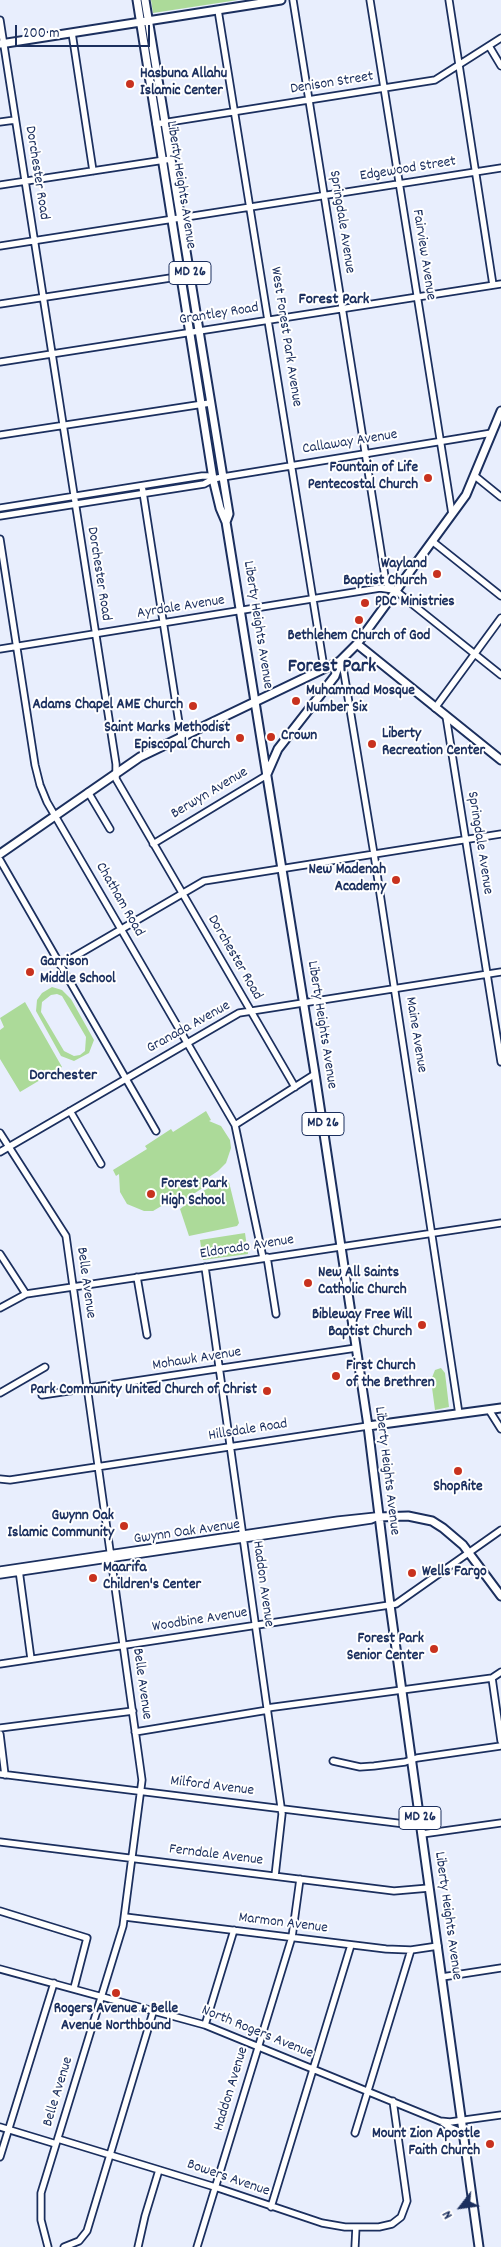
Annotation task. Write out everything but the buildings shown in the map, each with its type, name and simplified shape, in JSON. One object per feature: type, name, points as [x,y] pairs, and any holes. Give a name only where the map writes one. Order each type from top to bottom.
[{"type":"main road","name":"Liberty Heights Avenue","points":[[137,0],[213,479],[220,508],[226,522],[315,1074],[368,1426],[378,1517],[479,2247]]},
{"type":"main road","name":"Liberty Heights Avenue","points":[[145,0],[229,514],[226,522]]},
{"type":"main road","points":[[2,44],[281,0]]},
{"type":"main road","points":[[0,854],[140,757],[340,662],[357,644],[466,495],[501,411]]},
{"type":"main road","points":[[357,644],[501,760]]},
{"type":"main road","name":"Berwyn Avenue","points":[[267,775],[278,749],[335,676],[340,662]]},
{"type":"main road","name":"Hillsdale Road","points":[[368,1426],[501,1408]]},
{"type":"main road","name":"Gwynn Oak Avenue","points":[[378,1517],[402,1515],[432,1521],[456,1538],[469,1552],[501,1596]]},
{"type":"street","name":"Springdale Avenue","points":[[294,0],[386,583],[501,674]]},
{"type":"street","name":"Fairview Avenue","points":[[370,0],[452,514]]},
{"type":"street","points":[[449,0],[494,285]]},
{"type":"street","name":"West Forest Park Avenue","points":[[218,10],[324,668]]},
{"type":"street","name":"Dorchester Road","points":[[0,20],[2,44],[16,120],[116,764],[116,779],[294,1087]]},
{"type":"street","points":[[72,33],[94,171]]},
{"type":"street","name":"Denison Street","points":[[156,124],[435,80],[501,38]]},
{"type":"street","points":[[489,46],[501,66]]},
{"type":"street","points":[[0,122],[16,120]]},
{"type":"street","points":[[0,185],[171,159]]},
{"type":"street","name":"Edgewood Street","points":[[0,246],[501,168]]},
{"type":"street","points":[[0,304],[190,275]]},
{"type":"street","name":"Grantley Road","points":[[0,362],[501,284]]},
{"type":"street","points":[[0,435],[210,403]]},
{"type":"street","name":"Callaway Avenue","points":[[0,516],[204,484],[222,477],[492,433]]},
{"type":"street","name":"Callaway Avenue","points":[[0,508],[202,476],[208,476],[213,479]]},
{"type":"street","points":[[475,476],[501,497]]},
{"type":"street","points":[[142,486],[181,736]]},
{"type":"street","name":"Chatham Road","points":[[0,539],[37,776],[42,792],[235,1125],[276,1314]]},
{"type":"street","points":[[432,541],[501,596]]},
{"type":"street","name":"Ayrdale Avenue","points":[[0,649],[312,598],[380,588],[396,590]]},
{"type":"street","points":[[436,708],[501,618]]},
{"type":"street","name":"Maine Avenue","points":[[340,662],[344,673],[374,854],[459,1414]]},
{"type":"street","name":"Springdale Avenue","points":[[446,716],[501,1062]]},
{"type":"street","name":"Berwyn Avenue","points":[[153,844],[267,775]]},
{"type":"street","points":[[88,792],[110,829]]},
{"type":"street","points":[[60,965],[204,881],[501,834]]},
{"type":"street","points":[[0,860],[156,1130]]},
{"type":"street","name":"Granada Avenue","points":[[0,1152],[239,1013],[501,972]]},
{"type":"street","points":[[235,1125],[315,1074]]},
{"type":"street","points":[[70,1111],[101,1164]]},
{"type":"street","name":"Belle Avenue","points":[[0,1133],[66,1236],[142,1780],[125,1917],[40,2202],[41,2220],[48,2247]]},
{"type":"street","name":"Eldorado Avenue","points":[[0,1308],[26,1294],[501,1223]]},
{"type":"street","points":[[0,1254],[26,1294]]},
{"type":"street","name":"Haddon Avenue","points":[[205,1267],[281,1808],[275,1876]]},
{"type":"street","points":[[137,1277],[147,1335]]},
{"type":"street","name":"Mohawk Avenue","points":[[42,1396],[356,1348]]},
{"type":"street","points":[[0,1393],[45,1367]]},
{"type":"street","points":[[489,1410],[501,1429]]},
{"type":"street","name":"Hillsdale Road","points":[[0,1479],[10,1480],[368,1426]]},
{"type":"street","name":"Gwynn Oak Avenue","points":[[0,1575],[19,1570],[243,1537],[356,1518],[378,1517]]},
{"type":"street","name":"Woodbine Avenue","points":[[0,1664],[398,1603],[501,1530]]},
{"type":"street","name":"Gwynn Oak Avenue","points":[[0,1570],[19,1570]]},
{"type":"street","points":[[19,1570],[31,1659]]},
{"type":"street","points":[[135,1732],[267,1709],[402,1692],[492,1678],[501,1672]]},
{"type":"street","points":[[492,1678],[501,1742]]},
{"type":"street","points":[[0,1728],[133,1711]]},
{"type":"street","points":[[0,1734],[3,1775]]},
{"type":"street","points":[[333,1761],[367,1767],[501,1746]]},
{"type":"street","name":"Milford Avenue","points":[[3,1775],[421,1826]]},
{"type":"street","points":[[422,1834],[501,1823]]},
{"type":"street","name":"Ferndale Avenue","points":[[0,1842],[394,1891],[429,1888]]},
{"type":"street","name":"Haddon Avenue","points":[[197,2247],[292,1937],[300,1879]]},
{"type":"street","points":[[0,1911],[88,1938],[74,1988]]},
{"type":"street","name":"Marmon Avenue","points":[[125,1917],[351,1945],[411,1950],[438,1946]]},
{"type":"street","points":[[205,2025],[234,1930]]},
{"type":"street","points":[[271,2207],[351,1945]]},
{"type":"street","points":[[355,2133],[411,1950]]},
{"type":"street","name":"North Rogers Avenue","points":[[0,1968],[154,2009],[205,2025],[440,2120],[462,2120],[501,2115]]},
{"type":"street","points":[[442,1976],[501,1968]]},
{"type":"street","points":[[0,2158],[54,1983]]},
{"type":"street","points":[[64,2247],[79,2242],[87,2231],[154,2009]]},
{"type":"street","name":"Bowers Avenue","points":[[0,2127],[160,2170],[322,2223],[356,2228],[379,2227],[392,2224],[404,2213],[407,2201],[393,2101]]},
{"type":"street","points":[[440,2120],[449,2127],[464,2133]]},
{"type":"street","points":[[138,2247],[144,2216],[160,2170]]},
{"type":"street","points":[[355,2247],[356,2228]]},
{"type":"green space","points":[[151,0],[238,0],[153,13]]},
{"type":"green space","points":[[52,987],[62,990],[71,999],[94,1040],[89,1053],[74,1061],[61,1056],[36,1011],[37,1000],[42,993]],"holes":[[[57,994],[62,996],[86,1037],[85,1051],[80,1055],[74,1056],[64,1051],[41,1012],[42,1002],[51,995]]]},
{"type":"green space","points":[[25,1002],[62,1067],[20,1092],[0,1059],[0,1030],[4,1027],[0,1018]]},
{"type":"green space","points":[[206,1111],[211,1120],[209,1121],[221,1126],[230,1140],[231,1148],[226,1163],[203,1181],[206,1186],[179,1203],[175,1198],[153,1211],[144,1211],[127,1204],[120,1192],[119,1174],[116,1176],[113,1170],[147,1149],[145,1146],[171,1129],[173,1132]]},
{"type":"green space","points":[[228,1178],[239,1223],[237,1226],[189,1236],[180,1209],[203,1191]]},
{"type":"green space","points":[[245,1233],[248,1254],[203,1260],[200,1240]]},
{"type":"green space","points":[[441,1368],[445,1373],[449,1407],[435,1410],[431,1380],[435,1370]]},
{"type":"place","name":"Hasbuna Allahu Islamic Center","points":[[130,84]]},
{"type":"place","name":"Fountain of Life Pentecostal Church","points":[[428,478]]},
{"type":"place","name":"Wayland Baptist Church","points":[[437,574]]},
{"type":"place","name":"PDC Ministries","points":[[365,603]]},
{"type":"place","name":"Bethlehem Church of God","points":[[359,620]]},
{"type":"place","name":"Muhammad Mosque Number Six","points":[[296,701]]},
{"type":"place","name":"Adams Chapel AME Church","points":[[193,706]]},
{"type":"place","name":"Crown","points":[[271,737]]},
{"type":"place","name":"Saint Marks Methodist Episcopal Church","points":[[240,738]]},
{"type":"place","name":"Liberty Recreation Center","points":[[372,744]]},
{"type":"place","name":"New Madenah Academy","points":[[396,880]]},
{"type":"place","name":"Garrison Middle School","points":[[30,972]]},
{"type":"place","name":"Forest Park High School","points":[[151,1194]]},
{"type":"place","name":"New All Saints Catholic Church","points":[[308,1283]]},
{"type":"place","name":"Bibleway Free Will Baptist Church","points":[[422,1325]]},
{"type":"place","name":"First Church of the Brethren","points":[[336,1376]]},
{"type":"place","name":"Park Community United Church of Christ","points":[[267,1391]]},
{"type":"place","name":"ShopRite","points":[[458,1471]]},
{"type":"place","name":"Gwynn Oak Islamic Community","points":[[124,1526]]},
{"type":"place","name":"Wells Fargo","points":[[412,1573]]},
{"type":"place","name":"Maarifa Children's Center","points":[[93,1578]]},
{"type":"place","name":"Forest Park Senior Center","points":[[434,1649]]},
{"type":"place","name":"Rogers Avenue & Belle Avenue Northbound","points":[[116,1993]]},
{"type":"place","name":"Mount Zion Apostle Faith Church","points":[[490,2144]]},
{"type":"district","name":"Forest Park","points":[[334,301]]},
{"type":"district","name":"Forest Park","points":[[332,668]]},
{"type":"district","name":"Dorchester","points":[[63,1077]]}]
